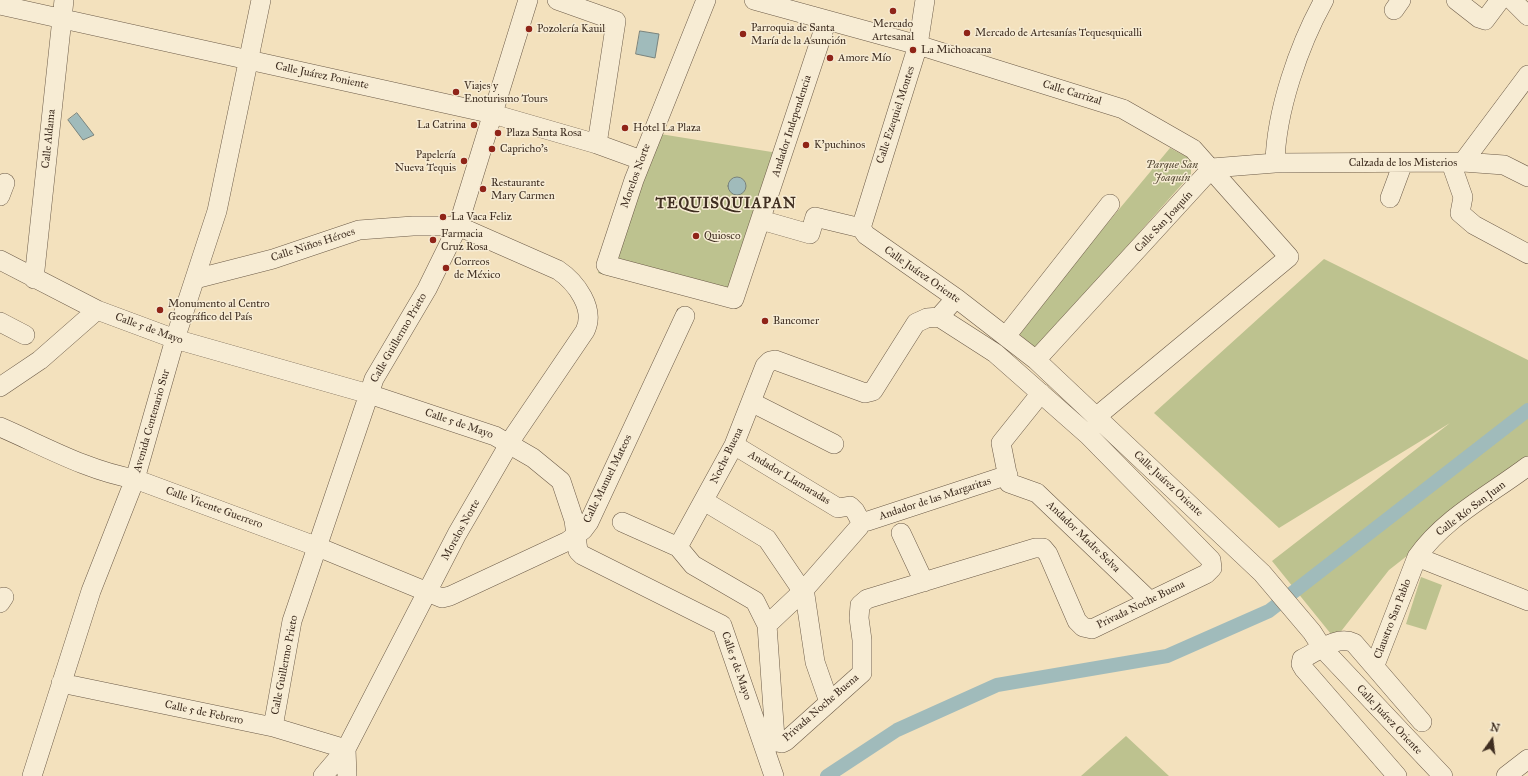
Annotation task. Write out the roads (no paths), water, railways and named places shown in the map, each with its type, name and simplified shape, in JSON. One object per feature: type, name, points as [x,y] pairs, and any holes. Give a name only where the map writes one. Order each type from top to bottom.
[{"type":"street","name":"Calle Aldama","points":[[34,279],[64,0]]},
{"type":"street","name":"Avenida Centenario Sur","points":[[32,776],[91,591],[135,479],[175,339],[217,211],[250,61],[261,0]]},
{"type":"street","name":"Calle Guillermo Prieto","points":[[273,727],[292,621],[374,379],[427,289],[458,226],[528,0]]},
{"type":"street","points":[[557,0],[616,22],[597,144]]},
{"type":"street","name":"Morelos Norte","points":[[706,0],[641,160],[606,265],[734,299]]},
{"type":"street","name":"Calle Carrizal","points":[[754,0],[918,45],[1123,109],[1193,149],[1212,168],[1289,257],[1096,417]]},
{"type":"street","name":"Calle Ezequiel Montes","points":[[861,228],[918,45],[925,0]]},
{"type":"street","points":[[1212,168],[1276,163],[1276,140],[1280,114],[1309,26],[1324,0]]},
{"type":"street","points":[[1456,0],[1479,18],[1485,20],[1500,0]]},
{"type":"street","points":[[1512,0],[1528,16]]},
{"type":"street","name":"Calle Juárez Poniente","points":[[0,5],[493,114],[597,144],[641,160]]},
{"type":"street","name":"Andador Independencia","points":[[734,299],[827,20]]},
{"type":"street","points":[[1528,75],[1457,162],[1464,198],[1460,213],[1474,225],[1528,254]]},
{"type":"street","name":"Calzada de los Misterios","points":[[1276,163],[1457,162],[1504,165],[1528,177]]},
{"type":"street","points":[[1390,198],[1403,163]]},
{"type":"street","name":"Calle San Joaquín","points":[[1036,360],[1212,168]]},
{"type":"street","points":[[1006,336],[1110,204]]},
{"type":"street","points":[[761,220],[810,234],[815,217],[861,228]]},
{"type":"street","name":"Calle Niños Héroes","points":[[195,279],[272,259],[359,230],[413,226],[458,226],[558,270],[568,276],[581,294]]},
{"type":"street","name":"Calle Juárez Oriente","points":[[861,228],[866,235],[956,298],[1036,360],[1262,573],[1312,632],[1323,649],[1443,776]]},
{"type":"street","name":"Calle 5 de Mayo","points":[[0,260],[34,279],[97,310],[175,339],[369,394],[495,436],[533,458],[561,481],[574,520],[578,551],[722,625],[774,776]]},
{"type":"street","name":"Morelos Norte","points":[[347,776],[346,749],[458,534],[509,444],[589,324],[588,315],[581,294]]},
{"type":"street","points":[[939,317],[956,298]]},
{"type":"street","points":[[0,387],[40,360],[97,310]]},
{"type":"street","name":"Calle Manuel Mateos","points":[[427,592],[442,598],[450,596],[568,541],[589,522],[685,316]]},
{"type":"street","name":"Privada Noche Buena","points":[[767,625],[775,738],[777,742],[782,743],[862,673],[862,640],[859,618],[860,606],[867,598],[1035,548],[1043,548],[1048,554],[1077,621],[1083,627],[1092,629],[1206,574],[1212,568],[1211,560],[1088,435],[995,353],[939,317]]},
{"type":"street","name":"Noche Buena","points":[[678,547],[734,445],[765,366],[770,361],[775,360],[865,393],[873,391],[916,323],[928,318],[939,317]]},
{"type":"street","points":[[0,322],[25,335]]},
{"type":"street","points":[[1009,479],[1001,443],[1041,393]]},
{"type":"street","points":[[751,402],[834,444]]},
{"type":"street","name":"Calle Vicente Guerrero","points":[[0,427],[94,468],[117,476],[135,479],[318,547],[427,592]]},
{"type":"street","name":"Andador Llamaradas","points":[[734,445],[838,508],[850,506],[855,511],[861,522]]},
{"type":"street","name":"Calle Río San Juan","points":[[1417,557],[1425,545],[1456,518],[1528,466]]},
{"type":"street","name":"Andador de las Margaritas","points":[[861,522],[1009,479]]},
{"type":"street","name":"Andador Madre Selva","points":[[1009,479],[1037,493],[1150,601]]},
{"type":"street","points":[[704,501],[767,539],[803,591],[805,595],[816,662],[829,702]]},
{"type":"street","points":[[622,522],[678,547],[692,565],[755,601],[767,625],[803,591],[859,527],[861,522]]},
{"type":"street","points":[[900,533],[924,582]]},
{"type":"street","points":[[1417,557],[1528,601]]},
{"type":"street","name":"Claustro San Pablo","points":[[1323,649],[1338,641],[1346,640],[1354,643],[1375,665],[1417,557]]},
{"type":"street","points":[[1323,649],[1302,659],[1301,664],[1397,776]]},
{"type":"street","points":[[1375,665],[1422,722]]},
{"type":"street","name":"Calle 5 de Febrero","points":[[61,683],[273,727],[346,749]]},
{"type":"street","points":[[323,776],[346,749]]},
{"type":"street","points":[[1506,776],[1528,759]]},
{"type":"water","points":[[640,31],[659,34],[655,58],[636,54]]},
{"type":"water","points":[[77,113],[94,135],[83,140],[68,120]]},
{"type":"water","points":[[733,177],[741,177],[746,182],[744,193],[741,195],[733,195],[728,190],[728,182]]},
{"type":"waterway","points":[[827,776],[897,730],[997,685],[1167,656],[1269,611],[1528,410]]},
{"type":"place","name":"Mercado Artesanal","points":[[893,11]]},
{"type":"place","name":"Pozolería Kauil","points":[[529,29]]},
{"type":"place","name":"Mercado de Artesanías Tequesquicalli","points":[[967,33]]},
{"type":"place","name":"Parroquia de Santa María de la Asunción","points":[[743,34]]},
{"type":"place","name":"La Michoacana","points":[[913,50]]},
{"type":"place","name":"Amore Mío","points":[[830,58]]},
{"type":"place","name":"Viajes y Enoturismo Tours","points":[[456,92]]},
{"type":"place","name":"La Catrina","points":[[474,125]]},
{"type":"place","name":"Hotel La Plaza","points":[[625,128]]},
{"type":"place","name":"Plaza Santa Rosa","points":[[498,133]]},
{"type":"place","name":"K'puchinos","points":[[806,145]]},
{"type":"place","name":"Capricho's","points":[[492,149]]},
{"type":"place","name":"Papelería Nueva Tequis","points":[[464,161]]},
{"type":"place","name":"Restaurante Mary Carmen","points":[[483,189]]},
{"type":"place","name":"La Vaca Feliz","points":[[443,217]]},
{"type":"place","name":"Quiosco","points":[[696,236]]},
{"type":"place","name":"Farmacia Cruz Rosa","points":[[433,240]]},
{"type":"place","name":"Correos de México","points":[[446,268]]},
{"type":"place","name":"Monumento al Centro Geográfico del País","points":[[160,310]]},
{"type":"place","name":"Bancomer","points":[[765,321]]},
{"type":"district","name":"TEQUISQUIAPAN","points":[[726,204]]},
{"type":"park label","name":"Parque San Joaquín","points":[[1172,171]]}]
